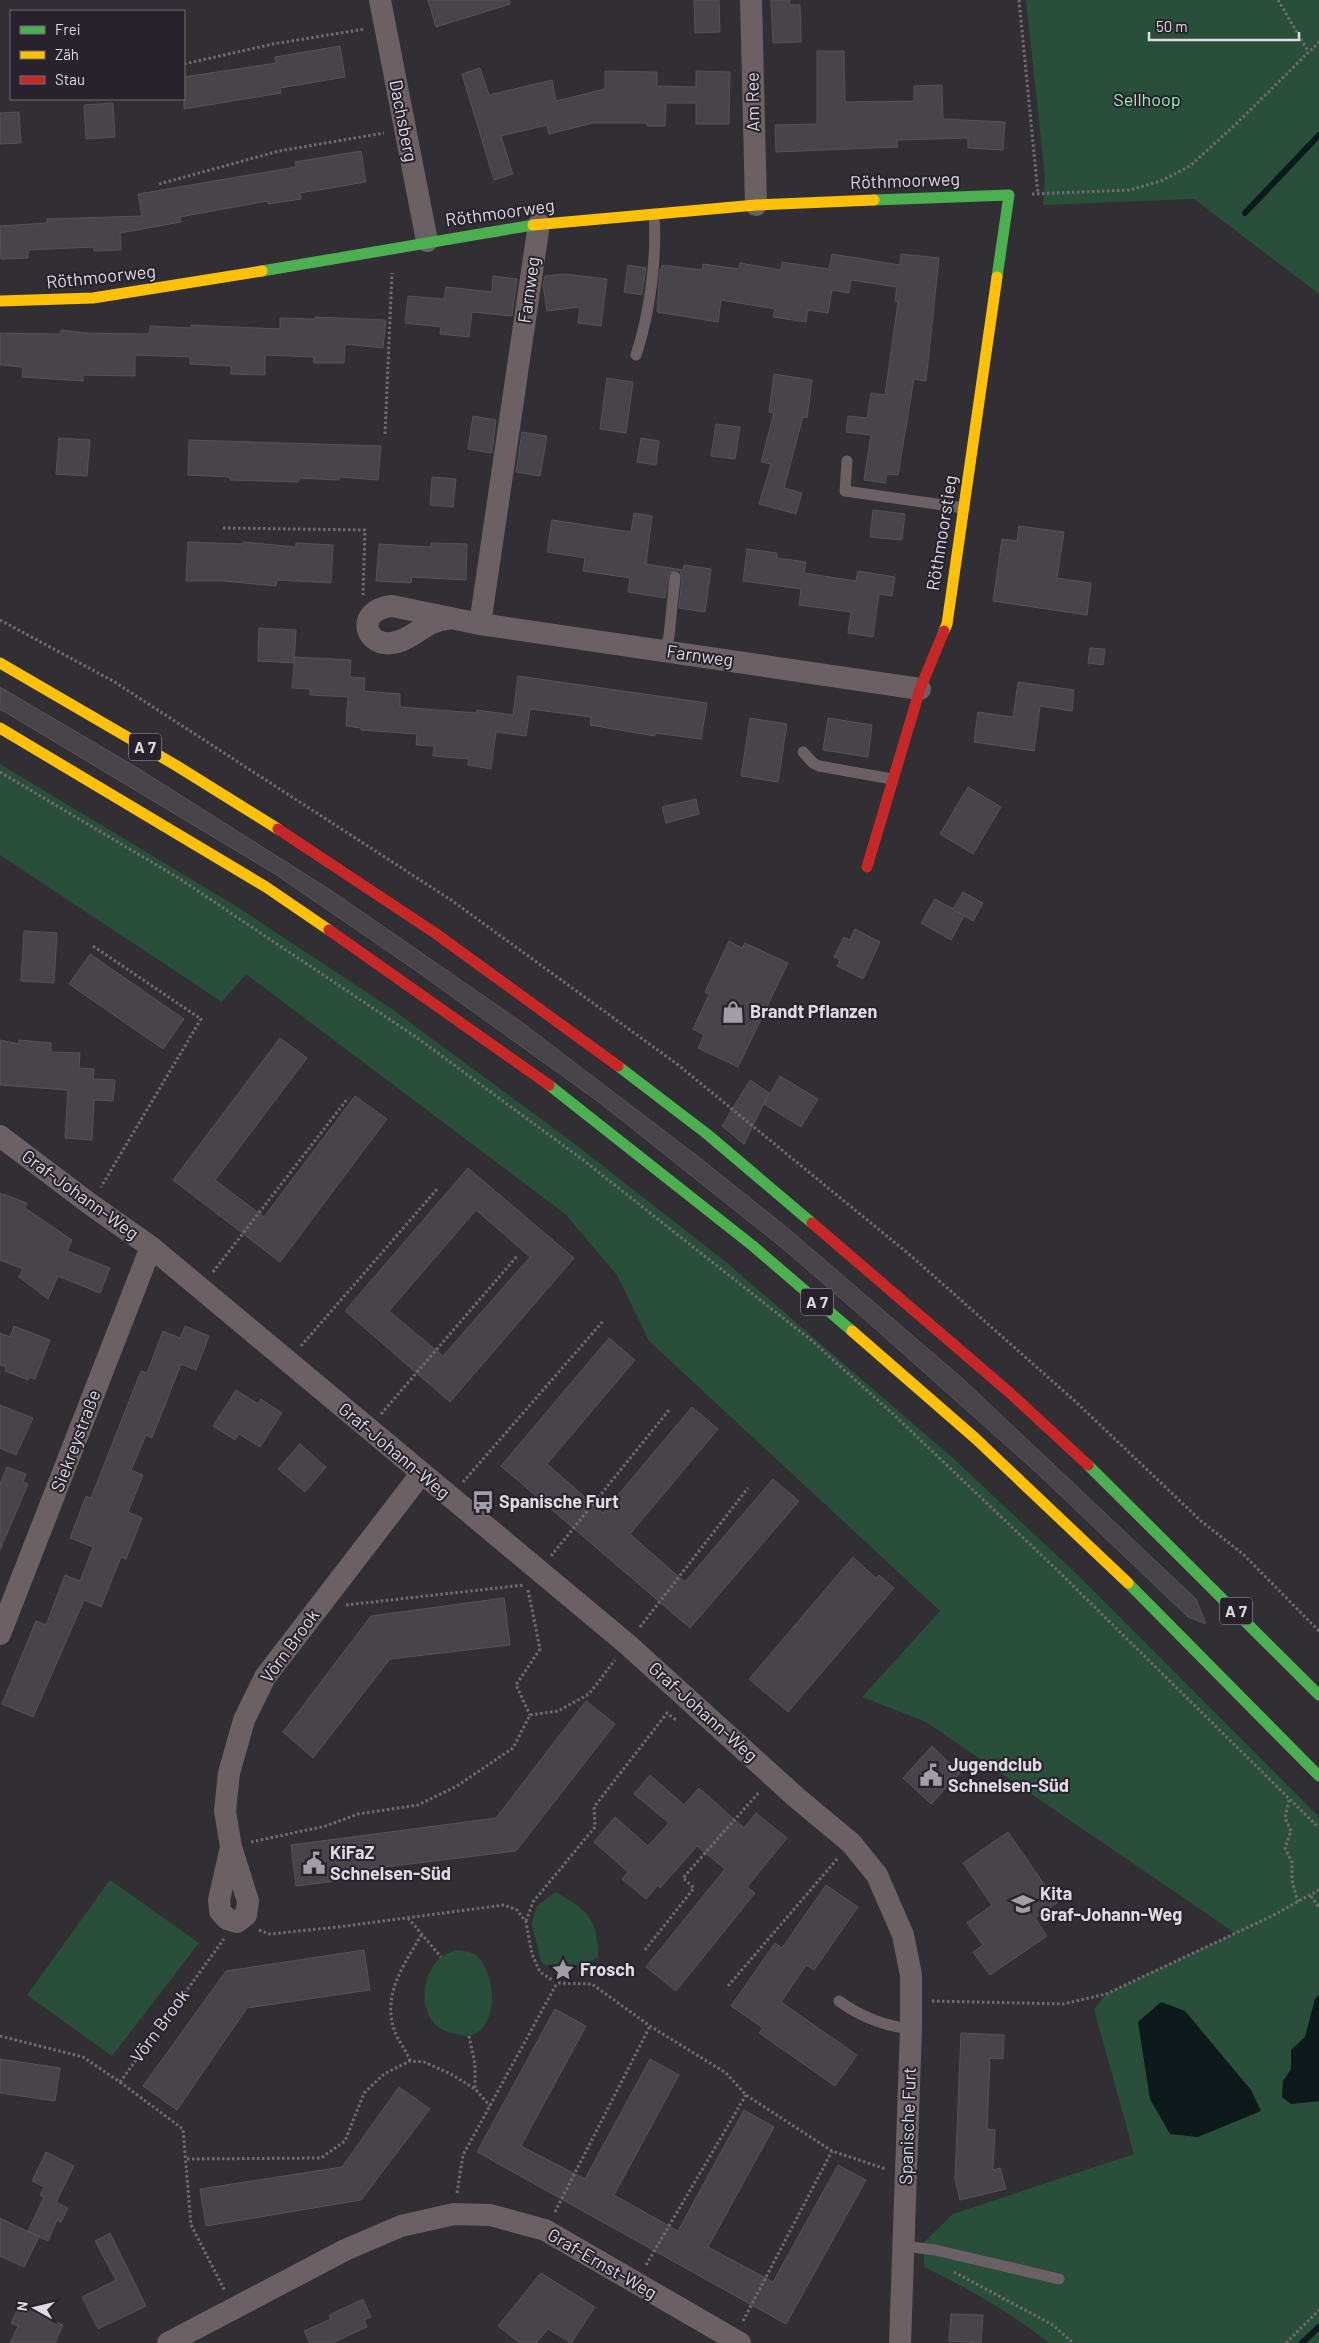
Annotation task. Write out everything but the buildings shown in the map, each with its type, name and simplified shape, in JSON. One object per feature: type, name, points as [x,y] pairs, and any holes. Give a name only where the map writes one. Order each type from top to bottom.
[{"type":"main road","name":"Röthmoorweg","points":[[0,301],[94,298],[221,279],[427,241],[539,224],[756,205],[1009,195]]},
{"type":"main road","name":"Röthmoorstieg","points":[[867,866],[920,689],[947,624],[1009,195]]},
{"type":"main road","name":"A 7","points":[[0,663],[160,757],[329,862],[423,925],[577,1035],[685,1116],[780,1195],[1028,1410],[1153,1528],[1319,1695]]},
{"type":"main road","name":"A 7","points":[[0,728],[266,887],[393,974],[566,1097],[753,1246],[976,1438],[1114,1569],[1319,1776]]},
{"type":"street","name":"Dachsberg","points":[[380,0],[427,241]]},
{"type":"street","name":"Am Ree","points":[[751,0],[756,205]]},
{"type":"street","name":"Farnweg","points":[[480,624],[539,224]]},
{"type":"street","name":"Farnweg","points":[[451,618],[434,622],[401,641],[385,643],[380,643],[370,636],[367,625],[370,614],[379,608],[392,606],[451,618],[480,624],[920,689]]},
{"type":"street","name":"Graf-Johann-Weg","points":[[0,1136],[151,1247],[626,1644],[851,1842],[877,1875],[893,1912]]},
{"type":"street","name":"Siekreystraße","points":[[0,1634],[151,1247]]},
{"type":"street","name":"Vörn Brook","points":[[237,1922],[227,1919],[220,1912],[219,1900],[231,1847],[225,1811],[229,1773],[244,1720],[264,1677],[421,1474]]},
{"type":"street","name":"Spanische Furt","points":[[893,1912],[903,1935],[912,2000],[900,2343]]},
{"type":"street","name":"Graf-Ernst-Weg","points":[[168,2343],[235,2310],[345,2250],[401,2226],[454,2214],[490,2215],[545,2230],[737,2341]]},
{"type":"lane","points":[[636,355],[652,281],[655,236],[654,214]]},
{"type":"lane","points":[[847,461],[846,491],[964,508]]},
{"type":"lane","points":[[665,651],[669,636],[675,577]]},
{"type":"lane","points":[[803,752],[813,763],[819,766],[892,779]]},
{"type":"lane","points":[[838,2001],[870,2019],[892,2027],[911,2029]]},
{"type":"lane","points":[[904,2246],[935,2250],[1058,2279]]},
{"type":"path","points":[[1019,0],[1038,194]]},
{"type":"path","points":[[1278,0],[1308,51]]},
{"type":"path","points":[[185,64],[273,44],[384,25]]},
{"type":"path","points":[[1009,195],[1129,190],[1161,180],[1190,166],[1236,124],[1319,42]]},
{"type":"path","points":[[159,184],[279,151],[404,129]]},
{"type":"path","points":[[385,434],[394,247]]},
{"type":"path","points":[[224,528],[365,530],[363,600],[370,614]]},
{"type":"path","points":[[0,772],[180,878],[408,1032],[583,1160],[811,1340],[893,1414],[1055,1568],[1319,1828]]},
{"type":"path","points":[[90,1204],[201,1019],[93,946]]},
{"type":"path","points":[[201,1288],[348,1098]]},
{"type":"path","points":[[288,1362],[438,1188]]},
{"type":"path","points":[[368,1429],[518,1255]]},
{"type":"path","points":[[450,1498],[604,1320]]},
{"type":"path","points":[[530,1715],[558,1711],[589,1694],[748,1488]]},
{"type":"path","points":[[527,1585],[540,1649],[516,1685],[530,1715]]},
{"type":"path","points":[[526,1922],[533,1902],[594,1827],[594,1807],[667,1712],[682,1724]]},
{"type":"path","points":[[231,1847],[326,1826],[358,1814],[418,1805],[457,1786],[513,1748],[530,1715]]},
{"type":"path","points":[[645,1950],[694,1888],[683,1878],[774,1776]]},
{"type":"path","points":[[1289,1799],[1285,1818],[1291,1831],[1285,1848],[1292,1862],[1292,1881],[1298,1902]]},
{"type":"path","points":[[728,1986],[851,1842]]},
{"type":"path","points":[[912,2000],[1063,2004],[1106,1994],[1311,1896],[1319,1890]]},
{"type":"path","points":[[1311,1896],[1319,1908]]},
{"type":"path","points":[[237,1922],[270,1934],[504,1906],[516,1910],[526,1922],[532,1954],[540,1972],[557,1983],[592,1984],[650,2026],[726,2073],[746,2095],[832,2151],[906,2175]]},
{"type":"path","points":[[408,1918],[441,1957]]},
{"type":"path","name":"Vörn Brook","points":[[120,2082],[237,1922]]},
{"type":"path","points":[[410,2061],[394,2030],[390,2007],[397,1976],[422,1934]]},
{"type":"path","points":[[454,2214],[463,2155],[557,1983]]},
{"type":"path","points":[[545,2230],[650,2026]]},
{"type":"path","points":[[0,2036],[83,2057],[183,2129],[191,2225],[235,2310]]},
{"type":"path","points":[[469,2036],[475,2064],[475,2089]]},
{"type":"path","points":[[187,2159],[321,2158],[345,2141],[364,2093],[384,2074],[410,2061],[424,2062],[450,2074],[475,2089],[490,2106]]},
{"type":"path","points":[[635,2283],[746,2095]]},
{"type":"path","points":[[737,2341],[832,2151]]},
{"type":"path","points":[[947,2268],[1053,2325],[1074,2343]]},
{"type":"path","points":[[1286,2343],[1319,2310]]},
{"type":"green space","name":"Sellhoop","points":[[1026,0],[1319,0],[1319,294],[1194,199],[1043,205],[1045,177]]},
{"type":"green space","points":[[0,764],[239,908],[389,1007],[571,1141],[726,1262],[954,1459],[1084,1581],[1319,1817],[1319,1995],[1315,1999],[1305,2037],[1291,2050],[1291,2069],[1283,2081],[1291,2104],[1319,2101],[1319,2343],[1049,2343],[1020,2321],[989,2302],[924,2267],[924,2242],[953,2214],[1134,2154],[1094,2009],[1106,1994],[1235,1933],[926,1722],[862,1697],[940,1611],[649,1341],[617,1275],[565,1214],[246,974],[222,1002],[0,855]]},
{"type":"green space","points":[[110,1880],[199,1943],[112,2056],[27,1995]]},
{"type":"green space","points":[[555,1892],[582,1910],[593,1924],[596,1933],[598,1957],[570,1969],[555,1968],[541,1962],[532,1924],[536,1907]]},
{"type":"green space","points":[[457,1950],[476,1955],[483,1963],[491,1986],[491,2011],[479,2031],[469,2036],[444,2031],[428,2015],[425,2004],[424,1992],[432,1968],[440,1958]]},
{"type":"shaded area","points":[[1319,1995],[1319,2101],[1291,2104],[1282,2097],[1283,2081],[1291,2069],[1291,2050],[1305,2037],[1315,1999]]},
{"type":"shaded area","points":[[1161,2002],[1185,2011],[1251,2090],[1261,2111],[1198,2137],[1170,2134],[1150,2099],[1138,2022]]},
{"type":"waterway","points":[[1245,213],[1319,135]]},
{"type":"waterway","points":[[1302,2343],[1319,2327]]},
{"type":"traffic: fast","points":[[874,200],[1009,195],[997,277]]},
{"type":"traffic: fast","points":[[262,271],[533,225]]},
{"type":"traffic: fast","points":[[618,1066],[707,1134],[812,1223]]},
{"type":"traffic: fast","points":[[549,1085],[753,1246],[852,1331]]},
{"type":"traffic: fast","points":[[1088,1465],[1319,1695]]},
{"type":"traffic: fast","points":[[1128,1583],[1319,1776]]},
{"type":"traffic: slow","points":[[533,225],[756,205],[874,200]]},
{"type":"traffic: slow","points":[[0,301],[93,298],[262,271]]},
{"type":"traffic: slow","points":[[944,631],[947,624],[997,277]]},
{"type":"traffic: slow","points":[[0,663],[177,766],[278,829]]},
{"type":"traffic: slow","points":[[0,728],[266,887],[329,930]]},
{"type":"traffic: slow","points":[[852,1331],[975,1438],[1128,1583]]},
{"type":"traffic: jam","points":[[867,867],[920,689],[944,631]]},
{"type":"traffic: jam","points":[[278,829],[435,933],[618,1066]]},
{"type":"traffic: jam","points":[[329,930],[549,1085]]},
{"type":"traffic: jam","points":[[812,1223],[1010,1393],[1088,1465]]},
{"type":"place","name":"Brandt Pflanzen","points":[[733,1012]]},
{"type":"place","name":"Spanische Furt","points":[[483,1502]]},
{"type":"place","name":"Jugendclub Schnelsen-Süd","points":[[931,1775]]},
{"type":"place","name":"KiFaZ Schnelsen-Süd","points":[[314,1863]]},
{"type":"place","name":"Kita Graf-Johann-Weg","points":[[1023,1904]]},
{"type":"place","name":"Frosch","points":[[563,1970]]}]
